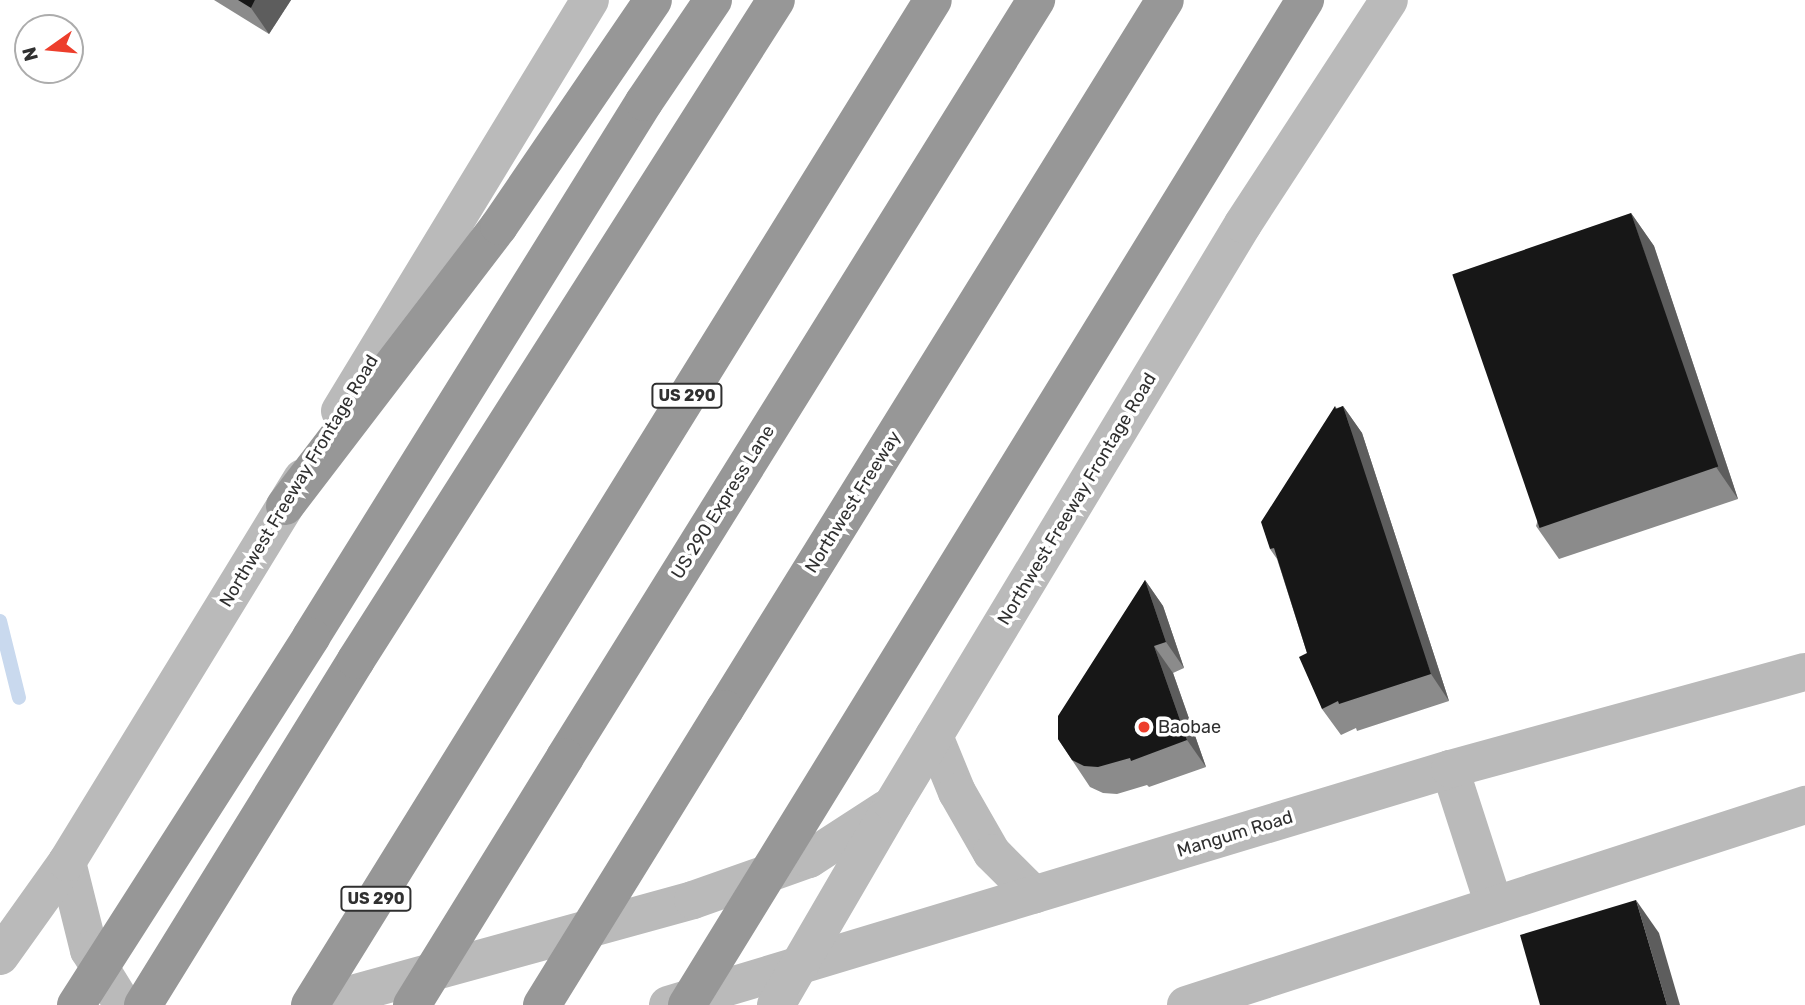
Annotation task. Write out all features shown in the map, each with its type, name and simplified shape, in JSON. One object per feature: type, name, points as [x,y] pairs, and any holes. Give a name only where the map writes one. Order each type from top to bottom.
[{"type":"highway","points":[[285,506],[499,226],[653,0]]},
{"type":"highway","points":[[76,1005],[311,637],[644,102],[713,0]]},
{"type":"highway","points":[[143,1005],[371,637],[776,0]]},
{"type":"highway","name":"US 290","points":[[311,1005],[933,0]]},
{"type":"highway","name":"US 290 Express Lane","points":[[412,1005],[1036,0]]},
{"type":"highway","name":"Northwest Freeway","points":[[542,1005],[1165,0]]},
{"type":"highway","points":[[687,1005],[1306,0]]},
{"type":"main road","name":"Northwest Freeway Frontage Road","points":[[0,956],[67,862],[590,0]]},
{"type":"main road","name":"Northwest Freeway Frontage Road","points":[[776,1005],[802,966],[893,804],[1244,224],[1389,0]]},
{"type":"main road","name":"Mangum Road","points":[[668,1005],[1450,769],[1805,672]]},
{"type":"main road","points":[[934,736],[957,792],[992,853],[1034,895]]},
{"type":"main road","points":[[1450,769],[1494,905]]},
{"type":"main road","points":[[311,1005],[693,900],[809,859],[893,804]]},
{"type":"main road","points":[[1186,1005],[1805,805]]},
{"type":"main road","points":[[67,862],[89,950],[123,1005]]},
{"type":"building","points":[[238,0],[255,0],[251,8]]},
{"type":"building","points":[[1631,213],[1718,466],[1540,528],[1452,275]]},
{"type":"building","points":[[1335,406],[1336,409],[1343,406],[1431,674],[1339,704],[1338,701],[1322,709],[1299,657],[1307,653],[1274,548],[1270,549],[1261,522]]},
{"type":"building","points":[[1145,580],[1166,642],[1154,646],[1187,740],[1131,761],[1130,758],[1098,767],[1084,766],[1072,760],[1058,739],[1058,716]]},
{"type":"building","points":[[1636,900],[1667,1005],[1540,1005],[1520,935]]},
{"type":"waterway","points":[[0,621],[19,698]]},
{"type":"place","name":"Baobae","points":[[1144,727]]}]
